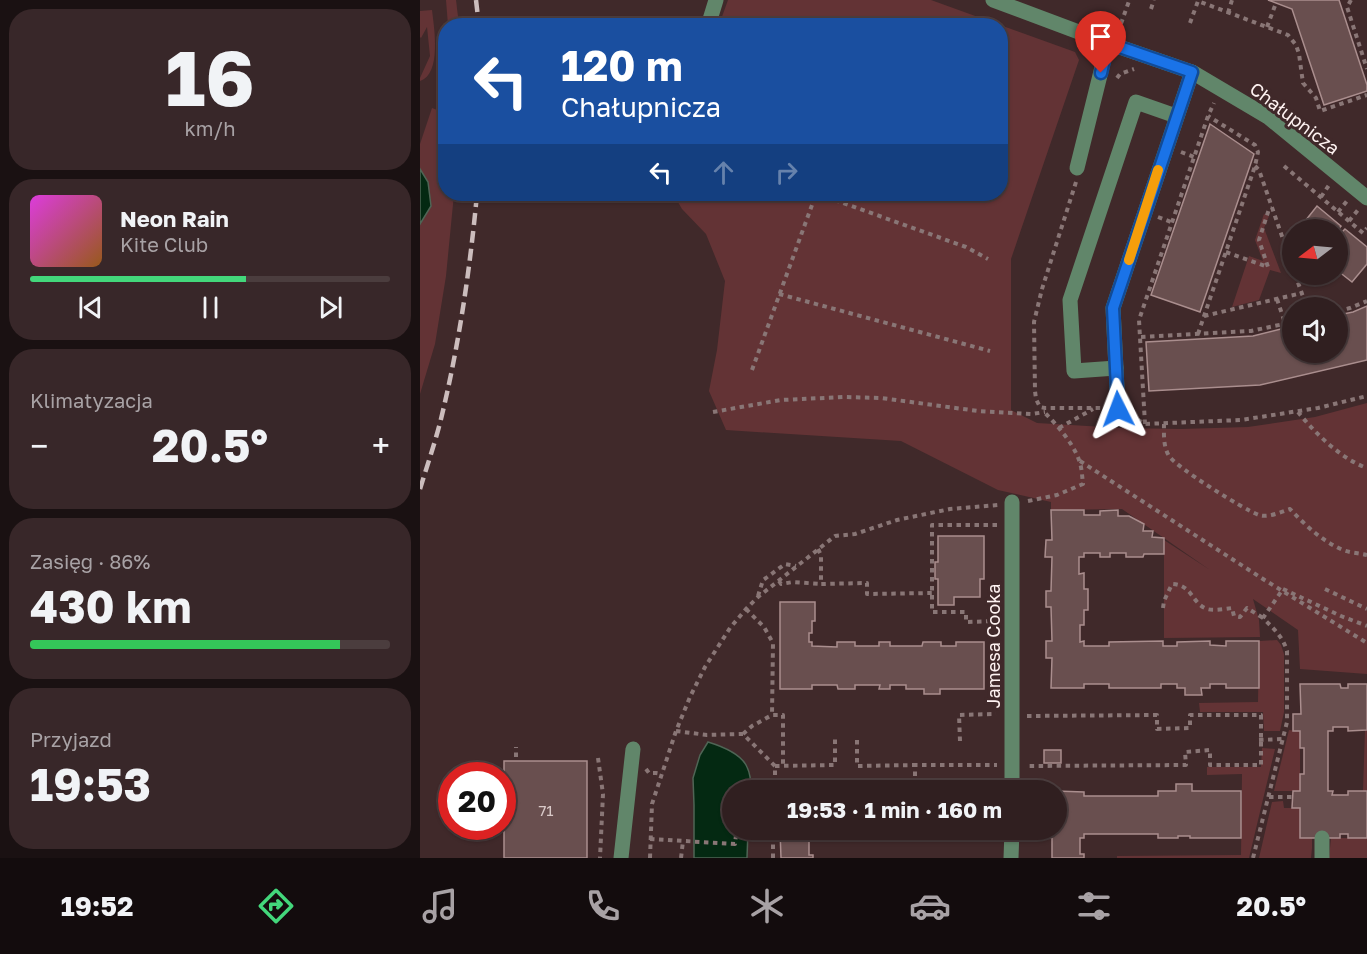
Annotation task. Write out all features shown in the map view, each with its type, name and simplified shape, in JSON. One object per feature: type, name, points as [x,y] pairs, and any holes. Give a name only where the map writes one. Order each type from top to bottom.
[{"type":"street","points":[[710,18],[716,0]]},
{"type":"street","name":"Chałupnicza","points":[[993,0],[1113,38],[1192,72],[1268,117],[1364,203]]},
{"type":"street","points":[[1077,168],[1113,38]]},
{"type":"street","points":[[1118,409],[1113,308],[1192,72]]},
{"type":"street","points":[[1116,368],[1074,371],[1070,300],[1136,102],[1176,116]]},
{"type":"street","name":"Jamesa Cooka","points":[[1012,502],[1012,780]]},
{"type":"street","points":[[621,858],[633,749]]},
{"type":"street","points":[[1322,838],[1322,858]]},
{"type":"street","points":[[1011,858],[1012,840]]},
{"type":"path","points":[[1151,9],[1154,0]]},
{"type":"path","points":[[1228,13],[1232,0]]},
{"type":"path","points":[[1351,0],[1347,7],[1367,69]]},
{"type":"path","points":[[1113,38],[1129,1]]},
{"type":"path","points":[[1190,23],[1198,1],[1288,35],[1296,45],[1303,83],[1317,98],[1320,111],[1367,95]]},
{"type":"path","points":[[1267,27],[1276,3]]},
{"type":"path","points":[[1113,83],[1120,74],[1138,68]]},
{"type":"path","points":[[1145,424],[1140,315],[1208,116],[1216,99]]},
{"type":"path","points":[[1198,334],[1258,152],[1255,145],[1208,116]]},
{"type":"path","points":[[1255,166],[1282,237]]},
{"type":"path","points":[[1284,166],[1363,233],[1367,228]]},
{"type":"path","points":[[1077,168],[1079,174],[1041,289],[1034,322],[1035,391],[1040,407],[1059,428],[1080,461],[1367,643]]},
{"type":"path","points":[[1321,197],[1331,183]]},
{"type":"path","points":[[1338,212],[1350,197]]},
{"type":"path","points":[[752,370],[814,201]]},
{"type":"path","points":[[837,201],[966,247],[988,259]]},
{"type":"path","points":[[1349,221],[1364,203]]},
{"type":"path","points":[[1226,252],[1268,267],[1259,240],[1269,209],[1272,208]]},
{"type":"path","points":[[1299,285],[1303,297]]},
{"type":"path","points":[[1204,316],[1302,293]]},
{"type":"path","points":[[779,294],[990,351]]},
{"type":"path","points":[[1277,299],[1282,314]]},
{"type":"path","points":[[1348,308],[1367,301]]},
{"type":"path","points":[[1141,337],[1251,332],[1282,324]]},
{"type":"path","points":[[713,412],[781,400],[844,397],[881,398],[978,411],[1032,414],[1045,410],[1118,409],[1145,424],[1164,424],[1241,420],[1318,408],[1367,396]]},
{"type":"path","points":[[1059,428],[1094,408]]},
{"type":"path","points":[[1298,411],[1335,450],[1355,464],[1367,468]]},
{"type":"path","points":[[1164,424],[1164,444],[1169,456],[1181,468],[1260,516],[1290,509],[1322,539],[1346,551],[1367,555]]},
{"type":"path","points":[[650,858],[652,804],[676,730],[705,667],[730,628],[758,597],[836,536],[855,534],[897,520],[950,509],[1000,505],[1023,499],[1029,501],[1056,495],[1083,484],[1080,461]]},
{"type":"path","points":[[1000,525],[932,525],[932,612],[966,612],[966,622],[1001,621]]},
{"type":"path","points":[[818,549],[821,555],[821,584]]},
{"type":"path","points":[[758,597],[763,580],[785,564],[797,566]]},
{"type":"path","points":[[779,568],[786,576]]},
{"type":"path","points":[[766,578],[772,586]]},
{"type":"path","points":[[778,581],[781,584],[793,582],[867,583],[867,594],[932,593]]},
{"type":"path","points":[[1163,608],[1172,584],[1180,585],[1188,589],[1197,602],[1207,609],[1232,608],[1234,616],[1240,617],[1247,608],[1263,618],[1284,642],[1287,651],[1287,722],[1253,858]]},
{"type":"path","points":[[1325,589],[1367,609]]},
{"type":"path","points":[[1263,618],[1282,590]]},
{"type":"path","points":[[1282,590],[1367,626]]},
{"type":"path","points":[[746,609],[764,627],[772,643],[772,715]]},
{"type":"path","points":[[960,741],[960,715],[1001,714]]},
{"type":"path","points":[[676,730],[707,735],[743,734],[772,715],[783,715],[785,740],[783,765]]},
{"type":"path","points":[[1024,716],[1157,715],[1157,729],[1190,728],[1190,716],[1261,715],[1261,765],[1210,765],[1210,750],[1185,752],[1186,765],[1024,766]]},
{"type":"path","points":[[1287,722],[1293,722]]},
{"type":"path","points":[[743,734],[776,766],[775,780]]},
{"type":"path","points":[[776,766],[835,765],[835,739]]},
{"type":"path","points":[[1260,740],[1282,739]]},
{"type":"path","points":[[857,740],[857,766],[1001,765]]},
{"type":"path","points":[[516,747],[516,758]]},
{"type":"path","points":[[598,758],[603,794],[600,858]]},
{"type":"path","points":[[915,765],[915,780]]},
{"type":"path","points":[[1269,797],[1292,797]]},
{"type":"path","points":[[650,839],[735,844],[735,840]]},
{"type":"path","points":[[773,840],[773,858]]},
{"type":"path","points":[[681,858],[683,841]]},
{"type":"shaded area","points":[[446,0],[456,0],[458,18],[447,18]]},
{"type":"shaded area","points":[[728,0],[931,0],[981,18],[722,18]]},
{"type":"shaded area","points":[[432,10],[435,38],[434,60],[427,77],[420,81],[430,56],[427,27],[420,37],[420,11]]},
{"type":"shaded area","points":[[1008,28],[1075,52],[1079,60],[1011,259],[1011,410],[1037,423],[1181,429],[1248,427],[1315,417],[1367,403],[1367,674],[1300,669],[1298,630],[1253,599],[1259,620],[1260,637],[1164,638],[1164,540],[1210,570],[1122,509],[1051,510],[1051,502],[998,490],[901,441],[726,430],[709,391],[717,350],[725,281],[706,234],[677,201],[1008,201]]},
{"type":"shaded area","points":[[432,108],[438,110],[438,201],[453,201],[446,276],[435,344],[420,394],[420,224],[431,206],[428,182],[420,169],[420,144]]},
{"type":"shaded area","points":[[420,169],[428,182],[431,206],[420,224]]},
{"type":"shaded area","points":[[1264,214],[1269,216],[1264,228],[1281,273],[1270,270],[1259,300],[1232,307],[1249,256],[1263,261],[1255,240]]},
{"type":"shaded area","points":[[1277,640],[1284,654],[1284,712],[1280,731],[1264,731],[1263,712],[1200,712],[1199,703],[1258,702],[1259,641]]},
{"type":"shaded area","points":[[1289,730],[1300,731],[1300,791],[1274,791]]},
{"type":"shaded area","points":[[1365,730],[1367,730],[1367,791],[1363,791]]},
{"type":"shaded area","points":[[708,742],[735,754],[748,769],[750,780],[722,780],[722,840],[748,840],[747,858],[694,858],[693,778],[700,755]]},
{"type":"shaded area","points":[[1262,748],[1275,749],[1249,858],[1117,858],[1117,856],[1241,855],[1242,774],[1207,775],[1207,767],[1261,767]]},
{"type":"shaded area","points":[[1283,801],[1284,808],[1300,808],[1300,838],[1312,838],[1311,858],[1259,858],[1272,802]]},
{"type":"shaded area","points":[[1331,838],[1367,838],[1367,858],[1329,858]]},
{"type":"building","points":[[1268,0],[1339,0],[1367,91],[1324,105],[1292,9]]},
{"type":"building","points":[[1210,124],[1254,154],[1200,312],[1151,295]]},
{"type":"building","points":[[1317,206],[1333,219],[1307,219]]},
{"type":"building","points":[[1348,231],[1367,247],[1367,264],[1352,282],[1348,279]]},
{"type":"building","points":[[1367,306],[1367,360],[1260,385],[1149,391],[1146,342],[1253,336],[1282,329],[1282,363],[1348,363],[1348,313]]},
{"type":"building","points":[[1051,510],[1084,510],[1084,515],[1100,515],[1100,511],[1118,510],[1118,516],[1129,516],[1144,524],[1143,531],[1153,531],[1152,537],[1164,538],[1164,554],[1126,557],[1126,553],[1110,553],[1110,557],[1100,557],[1100,553],[1084,553],[1084,557],[1079,557],[1079,574],[1084,573],[1084,589],[1088,589],[1088,610],[1084,610],[1084,625],[1080,625],[1080,642],[1084,641],[1084,646],[1109,646],[1109,642],[1163,641],[1163,646],[1177,646],[1177,642],[1210,641],[1210,645],[1226,646],[1226,641],[1259,641],[1259,688],[1226,688],[1226,684],[1210,684],[1210,688],[1201,688],[1202,695],[1185,695],[1185,688],[1177,688],[1177,684],[1161,684],[1161,688],[1109,688],[1109,684],[1084,684],[1084,688],[1051,688],[1052,658],[1046,658],[1046,641],[1052,641],[1051,607],[1046,607],[1046,591],[1051,591],[1052,557],[1045,557],[1046,540],[1052,540]]},
{"type":"building","points":[[938,536],[984,536],[984,579],[980,579],[980,597],[954,597],[954,605],[938,605],[938,579],[935,579],[935,562],[938,562]]},
{"type":"building","points":[[780,602],[815,602],[815,621],[812,621],[812,633],[809,633],[809,642],[812,642],[812,646],[837,647],[837,642],[855,642],[855,646],[879,646],[879,642],[890,642],[890,646],[922,646],[923,642],[941,642],[941,646],[956,646],[956,642],[984,642],[984,689],[940,689],[940,694],[924,694],[924,689],[906,689],[906,685],[890,685],[890,689],[879,689],[880,685],[855,685],[855,689],[838,689],[837,685],[812,685],[812,689],[780,689]]},
{"type":"building","points":[[1300,684],[1340,684],[1341,688],[1348,688],[1348,684],[1367,684],[1367,730],[1348,731],[1348,727],[1333,727],[1333,731],[1328,731],[1328,791],[1333,791],[1332,795],[1348,795],[1348,791],[1367,791],[1367,838],[1348,838],[1348,834],[1340,834],[1340,838],[1300,838],[1300,808],[1292,808],[1293,791],[1300,791],[1300,774],[1304,774],[1304,748],[1300,748],[1300,731],[1293,731],[1293,714],[1301,714]]},
{"type":"building","points":[[1044,750],[1061,750],[1061,763],[1044,763]]},
{"type":"building","points":[[587,761],[587,858],[504,858],[504,840],[516,840],[516,762],[504,762]]},
{"type":"building","points":[[1176,784],[1192,784],[1192,791],[1241,791],[1241,838],[1178,836],[1178,838],[1158,838],[1158,834],[1084,834],[1084,838],[1080,838],[1080,854],[1084,854],[1084,858],[1052,858],[1052,840],[1067,840],[1067,791],[1084,792],[1084,796],[1158,796],[1158,791],[1176,791]]},
{"type":"building","points":[[780,840],[809,840],[809,855],[813,855],[813,858],[781,858]]},
{"type":"railway","points":[[476,0],[478,18]]},
{"type":"railway","points":[[420,489],[439,428],[453,363],[467,279],[476,201]]},
{"type":"slow traffic","points":[[1129,260],[1158,170]]},
{"type":"route","points":[[1101,73],[1108,43],[1192,72],[1113,308],[1118,409]]}]
